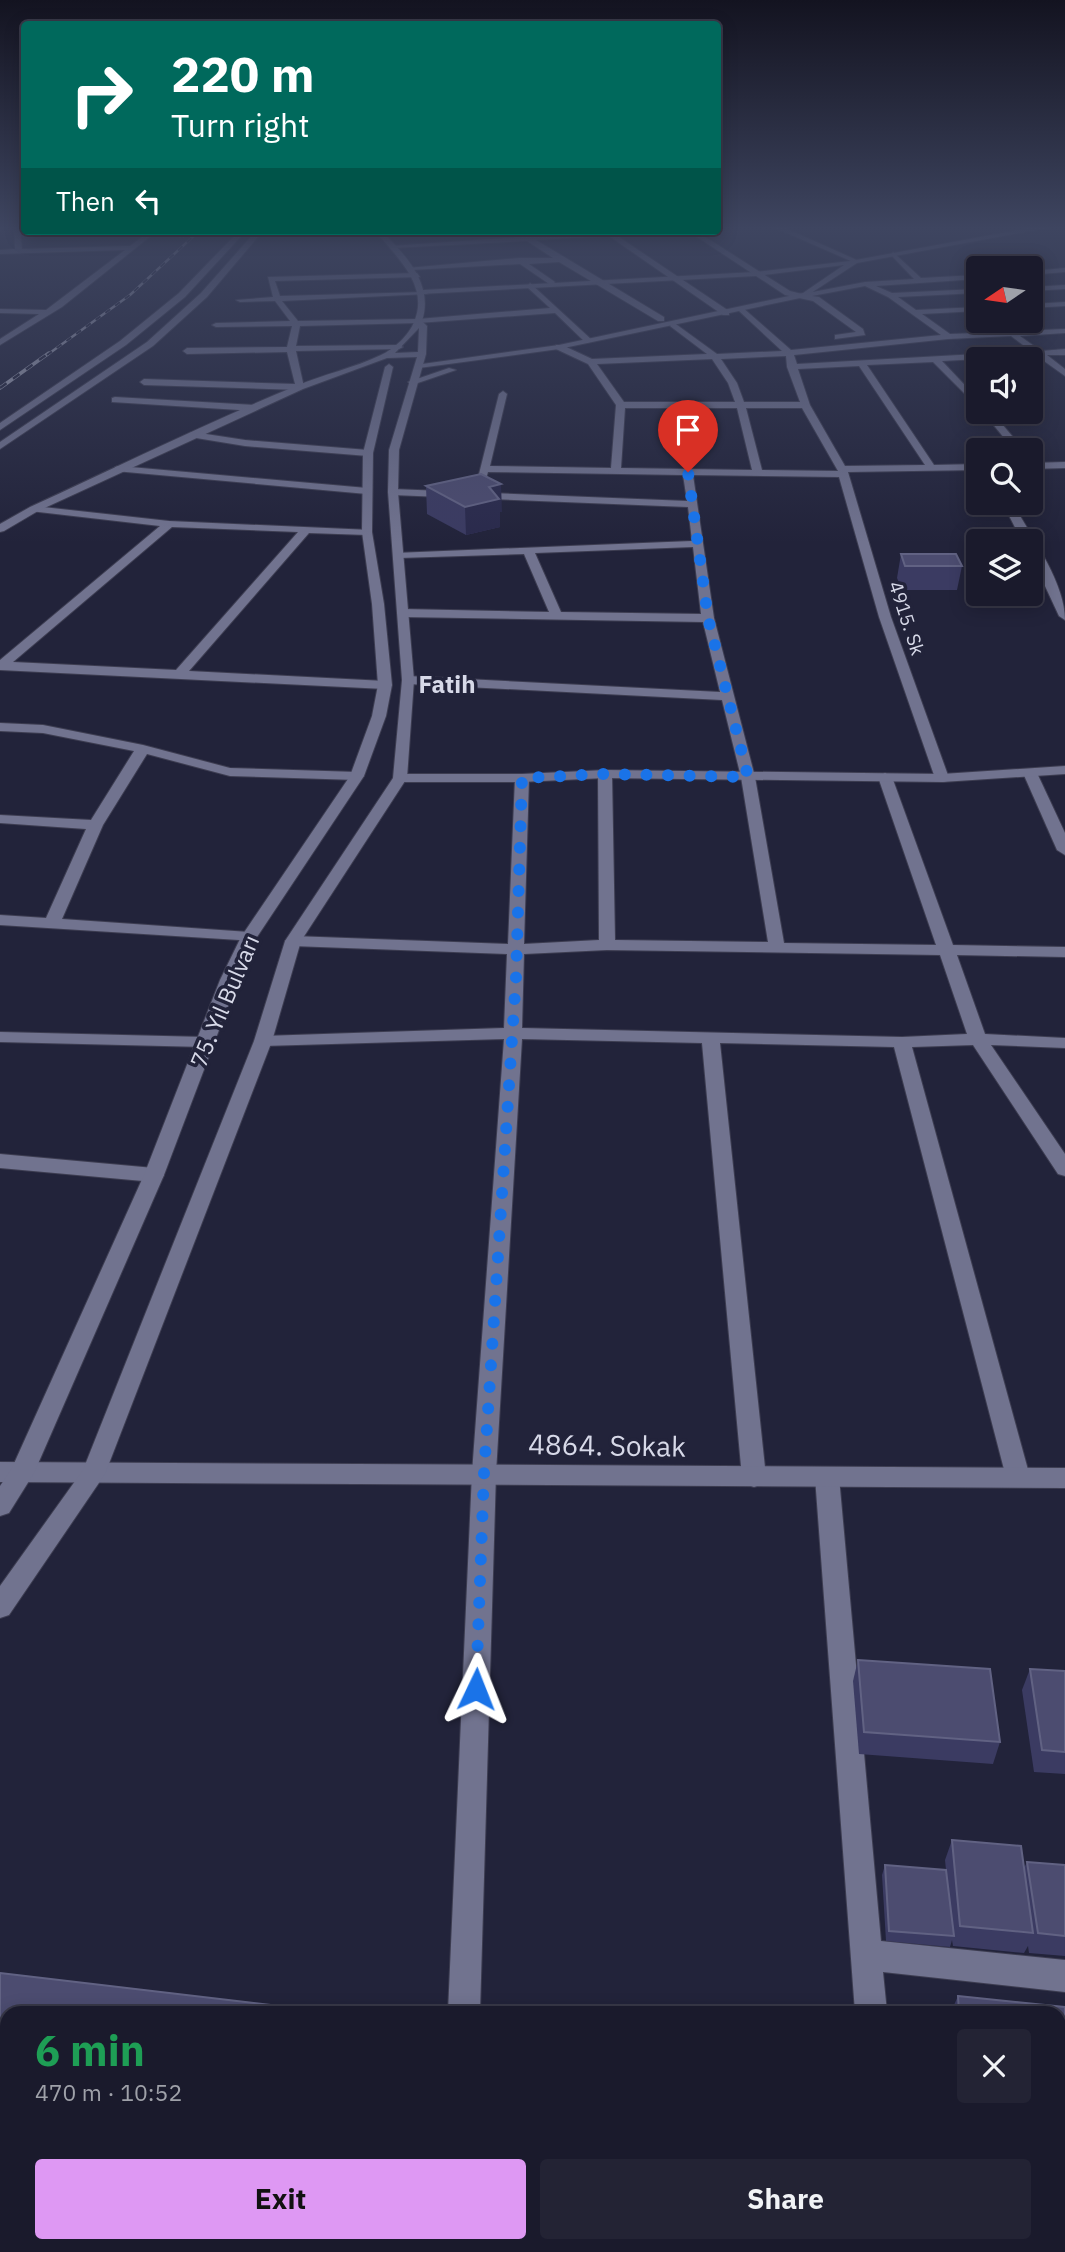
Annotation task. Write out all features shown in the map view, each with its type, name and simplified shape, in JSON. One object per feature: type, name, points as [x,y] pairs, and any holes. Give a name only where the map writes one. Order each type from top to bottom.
[{"type":"street","points":[[0,343],[17,332]]},
{"type":"street","points":[[0,427],[136,332]]},
{"type":"street","points":[[0,446],[150,344],[163,332]]},
{"type":"street","points":[[294,332],[291,349],[300,387]]},
{"type":"street","points":[[0,529],[34,509],[300,387],[390,364],[410,332]]},
{"type":"street","points":[[415,365],[422,354],[423,332]]},
{"type":"street","points":[[580,332],[589,341]]},
{"type":"street","points":[[415,365],[506,355],[633,332]]},
{"type":"street","points":[[683,332],[715,357],[730,379],[740,404],[758,473]]},
{"type":"street","points":[[767,332],[789,353]]},
{"type":"street","points":[[827,338],[861,335],[860,332]]},
{"type":"street","points":[[942,332],[948,337]]},
{"type":"street","points":[[591,362],[789,353],[948,337],[1046,332]]},
{"type":"street","points":[[1013,334],[1032,347]]},
{"type":"street","points":[[776,341],[789,340]]},
{"type":"street","points":[[559,346],[591,362],[621,405],[616,472]]},
{"type":"street","points":[[187,351],[399,347]]},
{"type":"street","points":[[115,400],[259,407],[422,354],[543,349]]},
{"type":"street","points":[[1043,353],[1065,352]]},
{"type":"street","name":"4915. Sk","points":[[789,353],[805,405],[843,471],[886,617],[942,778]]},
{"type":"street","points":[[1043,354],[1061,366],[1065,373]]},
{"type":"street","points":[[412,382],[506,355]]},
{"type":"street","points":[[791,366],[966,357]]},
{"type":"street","points":[[934,358],[966,391]]},
{"type":"street","points":[[861,363],[931,467]]},
{"type":"street","name":"75. Yıl Bulvarı","points":[[0,1506],[11,1473],[154,1175],[249,937],[357,776],[379,716],[385,685],[378,604],[367,532],[368,453],[390,364]]},
{"type":"street","name":"75. Yıl Bulvarı","points":[[0,1607],[93,1474],[263,1041],[293,941],[400,778],[408,680],[393,492],[394,450],[415,365]]},
{"type":"street","points":[[144,382],[300,387]]},
{"type":"street","points":[[476,494],[503,394]]},
{"type":"street","points":[[621,405],[805,405]]},
{"type":"street","points":[[997,424],[1009,438]]},
{"type":"street","points":[[193,435],[245,443],[368,453]]},
{"type":"street","points":[[1043,465],[1065,465]]},
{"type":"street","points":[[484,469],[758,473],[966,467]]},
{"type":"street","points":[[119,469],[367,491]]},
{"type":"street","points":[[688,472],[708,618],[748,777],[777,948]]},
{"type":"street","points":[[393,492],[694,504]]},
{"type":"street","points":[[34,509],[169,524],[367,532]]},
{"type":"street","points":[[0,666],[169,524]]},
{"type":"street","points":[[179,675],[306,530]]},
{"type":"street","points":[[399,555],[697,544]]},
{"type":"street","points":[[528,549],[556,615]]},
{"type":"street","points":[[1043,561],[1050,570],[1065,616]]},
{"type":"street","points":[[403,613],[708,618]]},
{"type":"street","points":[[0,666],[385,685]]},
{"type":"street","points":[[408,680],[727,696]]},
{"type":"street","points":[[0,727],[43,729],[143,749],[230,772],[357,776]]},
{"type":"street","points":[[52,924],[95,825],[143,749]]},
{"type":"street","points":[[400,778],[522,778],[605,774],[942,778],[1065,770]]},
{"type":"street","points":[[605,774],[607,945]]},
{"type":"street","points":[[1030,774],[1065,850]]},
{"type":"street","points":[[885,777],[944,950],[978,1039],[1065,1168]]},
{"type":"street","points":[[464,2006],[484,1473],[518,949],[522,778]]},
{"type":"street","points":[[0,819],[95,825]]},
{"type":"street","points":[[0,920],[249,937]]},
{"type":"street","points":[[293,941],[518,949],[607,945],[1065,951]]},
{"type":"street","points":[[263,1041],[513,1033],[902,1042],[978,1039],[1065,1043]]},
{"type":"street","points":[[0,1037],[205,1042]]},
{"type":"street","points":[[710,1037],[754,1477]]},
{"type":"street","points":[[902,1042],[1018,1477]]},
{"type":"street","points":[[0,1161],[154,1175]]},
{"type":"street","name":"4864. Sokak","points":[[11,1473],[484,1473],[1065,1478]]},
{"type":"street","points":[[827,1477],[870,2006]]},
{"type":"street","points":[[866,1955],[1065,1976]]},
{"type":"building","points":[[481,474],[501,484],[489,487],[499,499],[465,507],[426,486]]},
{"type":"building","points":[[901,554],[956,554],[962,566],[905,566]]},
{"type":"building","points":[[858,1660],[990,1669],[1000,1742],[864,1732]]},
{"type":"building","points":[[1030,1669],[1065,1671],[1065,1752],[1042,1750]]},
{"type":"building","points":[[952,1840],[1021,1846],[1033,1933],[960,1926]]},
{"type":"building","points":[[1027,1862],[1065,1865],[1065,1936],[1038,1933]]},
{"type":"building","points":[[885,1865],[946,1870],[954,1936],[889,1931]]},
{"type":"building","points":[[0,1973],[279,2006],[0,2006]]},
{"type":"building","points":[[958,1996],[1055,2006],[959,2006]]},
{"type":"railway","points":[[47,355],[79,332]]},
{"type":"railway","points":[[0,388],[49,353]]},
{"type":"district","name":"Fatih","points":[[447,684]]},
{"type":"route","points":[[476,1689],[484,1473],[518,949],[522,778],[605,774],[748,777],[708,618],[688,472]]}]
